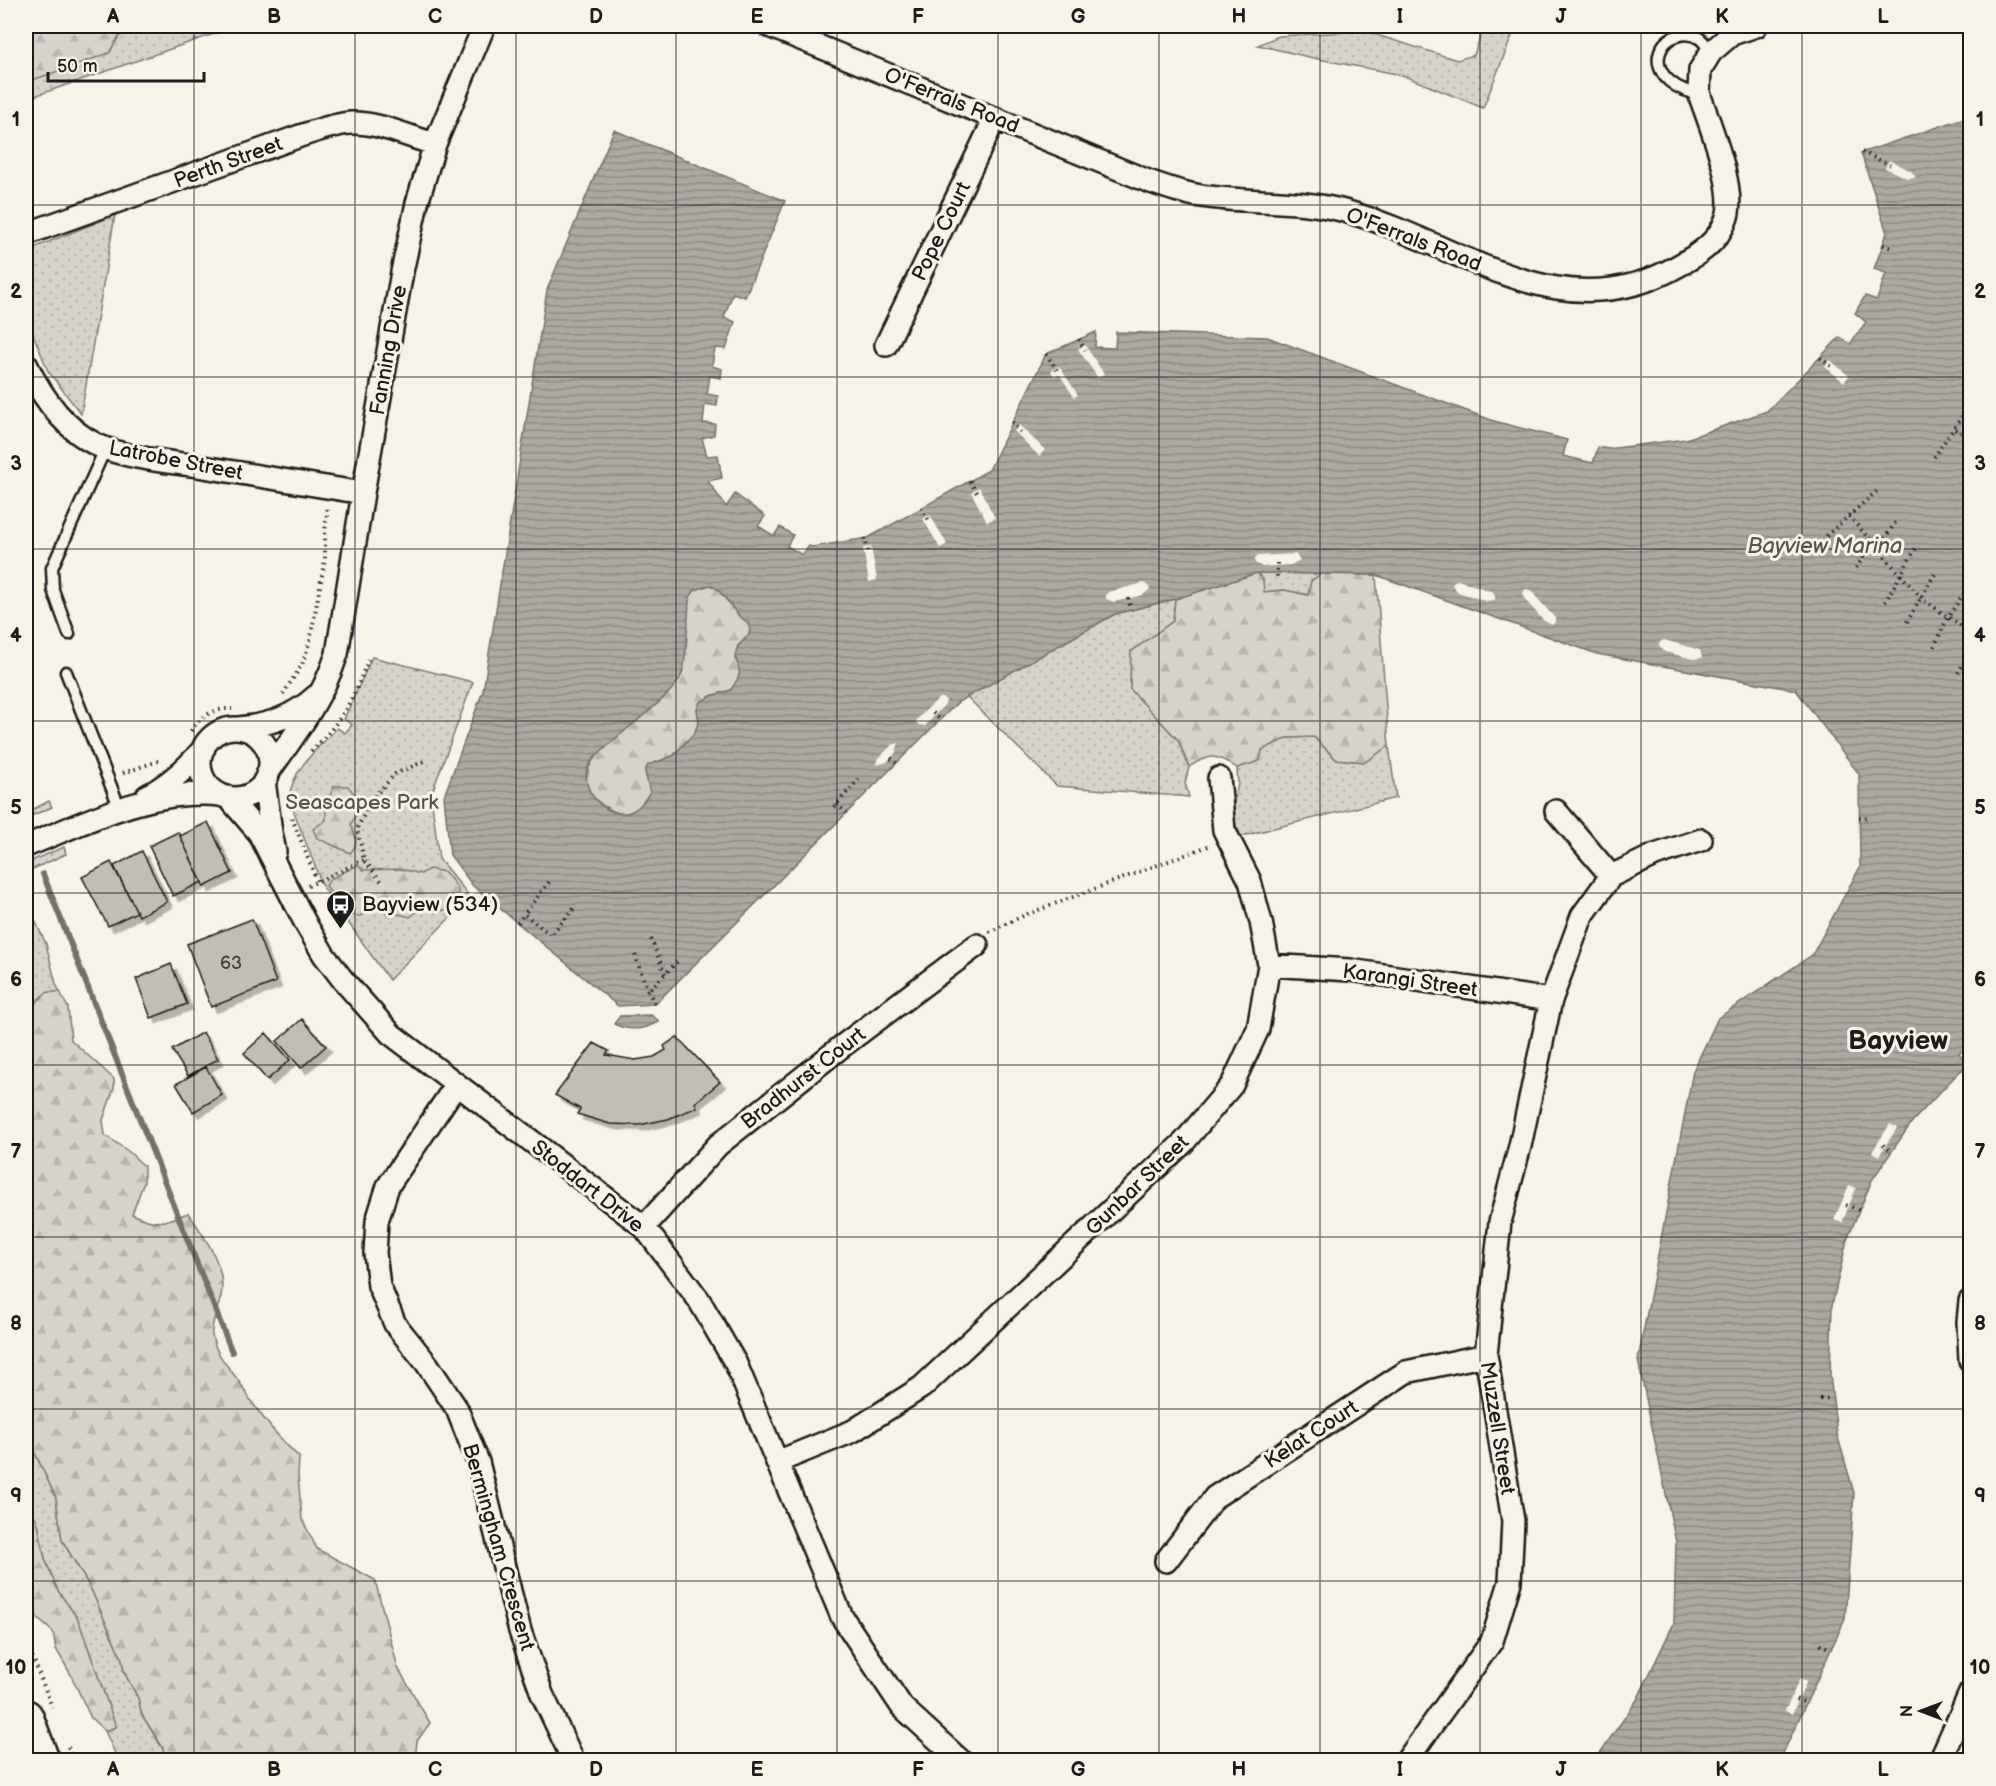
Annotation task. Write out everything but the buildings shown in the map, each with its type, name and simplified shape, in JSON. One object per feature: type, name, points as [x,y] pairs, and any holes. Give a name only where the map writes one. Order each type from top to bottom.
[{"type":"main road","points":[[41,1717],[53,1750]]},
{"type":"street","name":"Fanning Drive","points":[[266,778],[296,736],[333,667],[341,637],[363,493],[408,241],[435,144],[484,26]]},
{"type":"street","name":"O'Ferrals Road","points":[[770,26],[1175,190],[1209,197],[1325,205],[1371,218],[1502,274],[1536,284],[1575,291],[1614,290],[1668,272],[1694,257],[1711,243],[1727,219],[1728,183],[1699,93],[1700,70],[1711,52],[1731,33],[1756,26]]},
{"type":"street","name":"Pope Court","points":[[886,345],[995,118]]},
{"type":"street","name":"Perth Street","points":[[26,234],[300,136],[340,125],[350,123],[376,126],[435,144]]},
{"type":"street","name":"Latrobe Street","points":[[26,364],[33,380],[62,419],[97,445],[176,463],[363,493]]},
{"type":"street","name":"Fanning Drive","points":[[236,719],[262,726],[283,719],[307,704],[325,684]]},
{"type":"street","points":[[34,842],[120,809],[165,796],[196,792],[237,798],[248,796],[259,788],[266,778],[269,760],[263,744],[236,719],[215,735],[196,741]]},
{"type":"street","points":[[196,741],[203,778],[210,788],[225,796]]},
{"type":"street","points":[[120,809],[165,785],[188,765],[196,741]]},
{"type":"street","name":"Stoddart Drive","points":[[266,778],[271,832],[286,885]]},
{"type":"street","name":"Gunbar Street","points":[[777,1462],[853,1431],[922,1387],[1184,1142],[1232,1084],[1258,1029],[1269,965],[1250,881],[1224,830],[1219,778]]},
{"type":"street","name":"Stoddart Drive","points":[[225,796],[259,833],[318,945],[343,980],[391,1034],[644,1227],[699,1300],[736,1364],[842,1617],[902,1707],[960,1761]]},
{"type":"street","points":[[1557,812],[1611,876],[1655,855],[1701,840]]},
{"type":"street","name":"Muzzell Street","points":[[1407,1761],[1492,1641],[1510,1582],[1513,1521],[1486,1355],[1500,1222],[1520,1146],[1551,1000],[1582,916],[1611,876]]},
{"type":"street","name":"Bradhurst Court","points":[[644,1227],[718,1145],[841,1047],[977,945]]},
{"type":"street","name":"Karangi Street","points":[[1269,965],[1350,970],[1551,1000]]},
{"type":"street","name":"Bermingham Crescent","points":[[456,1085],[388,1186],[377,1221],[375,1253],[379,1286],[395,1324],[427,1364],[457,1409],[478,1462],[519,1632],[542,1694],[573,1761]]},
{"type":"street","points":[[1971,1301],[1968,1322],[1971,1360]]},
{"type":"street","name":"Kelat Court","points":[[1166,1561],[1215,1497],[1406,1372],[1486,1355]]},
{"type":"street","points":[[1940,1761],[1971,1693]]},
{"type":"lane","points":[[1699,93],[1684,92],[1668,80],[1662,70],[1660,50],[1666,42],[1685,34],[1702,39],[1711,52]]},
{"type":"lane","points":[[69,634],[53,590],[52,568],[106,447]]},
{"type":"lane","points":[[66,672],[120,809]]},
{"type":"path","points":[[1862,152],[1890,165]]},
{"type":"path","points":[[1883,245],[1892,248]]},
{"type":"path","points":[[1079,339],[1085,350]]},
{"type":"path","points":[[1046,354],[1057,370]]},
{"type":"path","points":[[1820,357],[1831,366]]},
{"type":"path","points":[[1935,457],[1971,405]]},
{"type":"path","points":[[1012,422],[1020,432]]},
{"type":"path","points":[[1955,429],[1971,440]]},
{"type":"path","points":[[970,481],[976,493]]},
{"type":"path","points":[[275,702],[290,685],[302,665],[310,641],[325,559],[325,531],[330,488]]},
{"type":"path","points":[[1826,536],[1876,491]]},
{"type":"path","points":[[921,508],[928,520]]},
{"type":"path","points":[[1849,516],[1922,599],[1971,632]]},
{"type":"path","points":[[1878,549],[1897,520]]},
{"type":"path","points":[[865,538],[868,551]]},
{"type":"path","points":[[1856,568],[1873,543]]},
{"type":"path","points":[[1885,602],[1916,548]]},
{"type":"path","points":[[1276,563],[1276,577]]},
{"type":"path","points":[[1907,622],[1937,570]]},
{"type":"path","points":[[1934,647],[1948,617],[1967,589]]},
{"type":"path","points":[[1128,598],[1131,610]]},
{"type":"path","points":[[1958,673],[1971,652]]},
{"type":"path","points":[[304,756],[327,735],[346,710],[369,656]]},
{"type":"path","points":[[196,741],[194,727],[208,713],[225,708],[236,719]]},
{"type":"path","points":[[933,713],[940,720]]},
{"type":"path","points":[[891,758],[896,763]]},
{"type":"path","points":[[108,778],[166,759]]},
{"type":"path","points":[[381,881],[364,860],[357,829],[371,800],[395,774],[427,760]]},
{"type":"path","points":[[846,813],[836,806],[859,779]]},
{"type":"path","points":[[288,810],[317,881]]},
{"type":"path","points":[[1859,817],[1868,818]]},
{"type":"path","points":[[977,945],[993,928],[1228,839]]},
{"type":"path","points":[[286,885],[317,881],[364,860]]},
{"type":"path","points":[[518,923],[549,882]]},
{"type":"path","points":[[524,914],[551,935],[576,906]]},
{"type":"path","points":[[651,939],[665,974]]},
{"type":"path","points":[[635,955],[655,1004]]},
{"type":"path","points":[[648,991],[678,961]]},
{"type":"path","points":[[1883,1145],[1892,1151]]},
{"type":"path","points":[[1846,1205],[1859,1210]]},
{"type":"path","points":[[1820,1399],[1832,1398]]},
{"type":"path","points":[[26,1615],[41,1717]]},
{"type":"path","points":[[1820,1644],[1831,1649]]},
{"type":"path","points":[[1796,1699],[1806,1703]]},
{"type":"path","points":[[53,1750],[73,1761]]},
{"type":"green space","points":[[26,26],[141,26],[119,36],[109,53],[26,82]]},
{"type":"green space","points":[[141,26],[237,26],[26,99],[26,82],[109,53],[119,36]]},
{"type":"green space","points":[[1484,26],[1516,26],[1483,108],[1402,75],[1258,45],[1279,36],[1364,31],[1457,60],[1474,55]]},
{"type":"green space","points":[[115,215],[81,414],[48,371],[26,316],[26,251]]},
{"type":"green space","points":[[1257,573],[1321,574],[1311,581],[1309,595],[1284,590],[1263,592],[1263,580]]},
{"type":"green space","points":[[1257,573],[1263,580],[1264,592],[1284,590],[1308,595],[1311,581],[1321,574],[1376,575],[1389,746],[1365,762],[1336,759],[1314,737],[1287,738],[1262,750],[1260,761],[1237,768],[1224,760],[1213,757],[1202,759],[1189,767],[1178,740],[1130,689],[1131,652],[1173,621],[1175,599]]},
{"type":"green space","points":[[710,584],[718,589],[739,616],[748,622],[749,635],[738,646],[735,659],[741,668],[739,678],[731,690],[711,696],[697,709],[699,721],[695,732],[673,756],[648,765],[645,771],[650,792],[642,804],[628,813],[613,811],[597,801],[588,790],[589,768],[593,760],[682,674],[689,598],[695,590]]},
{"type":"green space","points":[[1175,599],[1173,621],[1131,652],[1130,689],[1178,740],[1189,767],[1185,783],[1189,797],[1057,786],[967,697],[1115,614]]},
{"type":"green space","name":"Seascapes Park","points":[[372,657],[473,682],[431,795],[439,859],[470,897],[389,980],[323,887],[289,799],[295,778],[307,760],[337,728],[345,733],[352,725],[344,719]]},
{"type":"green space","points":[[1314,737],[1336,759],[1365,762],[1389,746],[1396,798],[1238,837],[1232,819],[1238,784],[1237,768],[1259,761],[1262,750],[1287,738]]},
{"type":"green space","points":[[334,786],[348,786],[362,804],[351,824],[356,843],[350,853],[317,838],[313,829],[326,820],[326,805]]},
{"type":"green space","points":[[49,801],[52,807],[26,818],[26,813]]},
{"type":"green space","points":[[64,847],[66,854],[26,872],[26,863]]},
{"type":"green space","points":[[358,865],[363,870],[401,869],[421,874],[429,869],[445,872],[457,887],[459,900],[445,910],[435,912],[424,906],[410,917],[399,914],[388,916],[379,906],[360,916],[345,913],[326,886],[330,879]]},
{"type":"green space","points":[[26,901],[46,944],[60,992],[43,996],[26,1014]]},
{"type":"green space","points":[[48,992],[60,992],[68,1008],[71,1040],[114,1079],[114,1088],[103,1120],[105,1135],[144,1166],[144,1182],[132,1214],[160,1222],[188,1213],[213,1252],[221,1274],[222,1285],[212,1326],[214,1343],[259,1412],[299,1457],[298,1476],[302,1519],[317,1549],[375,1580],[398,1668],[430,1723],[417,1741],[415,1760],[165,1760],[163,1748],[142,1715],[138,1698],[124,1672],[122,1659],[90,1587],[62,1540],[56,1498],[30,1442],[26,1424],[26,1014]]},
{"type":"green space","points":[[26,1424],[30,1442],[56,1498],[62,1540],[90,1587],[122,1659],[124,1672],[138,1698],[142,1715],[163,1749],[165,1760],[118,1760],[105,1731],[116,1727],[78,1619],[58,1591],[45,1559],[37,1520],[26,1504]]},
{"type":"green space","points":[[26,1504],[37,1520],[45,1559],[58,1591],[78,1619],[116,1727],[105,1731],[91,1718],[56,1649],[53,1632],[37,1618],[26,1573]]},
{"type":"water","name":"Bayview Marina","points":[[1970,116],[1970,1045],[1959,1053],[1968,1066],[1958,1073],[1912,1122],[1872,1180],[1847,1240],[1832,1305],[1830,1375],[1837,1434],[1854,1493],[1845,1619],[1780,1760],[1595,1760],[1637,1700],[1674,1623],[1676,1542],[1638,1360],[1693,1071],[1718,1018],[1812,955],[1860,867],[1859,774],[1796,690],[1597,654],[1376,575],[1257,573],[1175,599],[1115,614],[958,702],[655,1004],[618,1006],[473,886],[450,855],[444,796],[483,691],[547,290],[614,130],[785,201],[745,297],[733,293],[724,317],[735,322],[726,349],[715,348],[712,366],[722,369],[721,378],[710,376],[707,394],[718,396],[717,406],[705,404],[703,423],[715,424],[714,435],[702,438],[707,456],[718,455],[722,478],[708,481],[726,507],[735,494],[765,516],[758,526],[774,536],[780,527],[793,535],[787,546],[802,555],[809,546],[868,538],[989,470],[1046,354],[1096,332],[1095,347],[1115,348],[1116,332],[1267,337],[1494,421],[1567,440],[1563,456],[1593,463],[1598,447],[1608,449],[1686,439],[1767,411],[1840,337],[1850,344],[1866,322],[1855,313],[1865,296],[1877,300],[1886,273],[1874,269],[1887,233],[1861,153]],"holes":[[[710,585],[718,589],[739,616],[748,623],[750,629],[749,635],[738,646],[735,655],[739,676],[731,690],[700,702],[697,709],[699,721],[695,732],[673,756],[648,765],[645,771],[650,792],[641,805],[627,813],[619,813],[603,807],[596,801],[588,786],[586,777],[588,766],[597,755],[658,703],[676,684],[685,661],[689,598],[695,590]]]},
{"type":"water","points":[[651,1015],[659,1021],[643,1028],[625,1028],[614,1024],[620,1016]]},
{"type":"pier","points":[[1889,160],[1911,171],[1916,177],[1907,178],[1885,168]]},
{"type":"pier","points":[[1085,345],[1104,374],[1098,378],[1078,349]]},
{"type":"pier","points":[[1830,360],[1849,376],[1844,382],[1825,367]]},
{"type":"pier","points":[[1059,366],[1078,395],[1074,397],[1060,375],[1054,376],[1051,371]]},
{"type":"pier","points":[[1019,425],[1045,450],[1039,456],[1014,431]]},
{"type":"pier","points":[[979,487],[995,518],[987,522],[971,492]]},
{"type":"pier","points":[[930,515],[947,544],[940,548],[923,519]]},
{"type":"pier","points":[[871,547],[877,580],[869,582],[863,548]]},
{"type":"pier","points":[[1295,554],[1300,560],[1291,565],[1262,567],[1255,563],[1258,556]]},
{"type":"pier","points":[[1458,580],[1493,592],[1495,600],[1485,601],[1458,592],[1452,585]]},
{"type":"pier","points":[[1144,583],[1150,589],[1143,595],[1114,602],[1106,599],[1108,592]]},
{"type":"pier","points":[[1526,589],[1530,590],[1555,618],[1552,625],[1544,621],[1525,600],[1523,592]]},
{"type":"pier","points":[[1664,640],[1700,650],[1702,658],[1693,659],[1665,652],[1659,646]]},
{"type":"pier","points":[[940,697],[946,700],[945,704],[925,726],[919,725],[916,722],[918,718]]},
{"type":"pier","points":[[899,743],[895,754],[887,762],[877,765],[878,759],[892,745]]},
{"type":"pier","points":[[1890,1124],[1897,1128],[1879,1156],[1872,1152]]},
{"type":"pier","points":[[1849,1185],[1856,1188],[1842,1223],[1834,1220]]},
{"type":"pier","points":[[1800,1678],[1807,1681],[1792,1714],[1785,1711]]},
{"type":"waterway","points":[[43,874],[232,1352]]},
{"type":"place","name":"Bayview (534)","points":[[341,930]]},
{"type":"district","name":"Bayview","points":[[1898,1040]]}]
